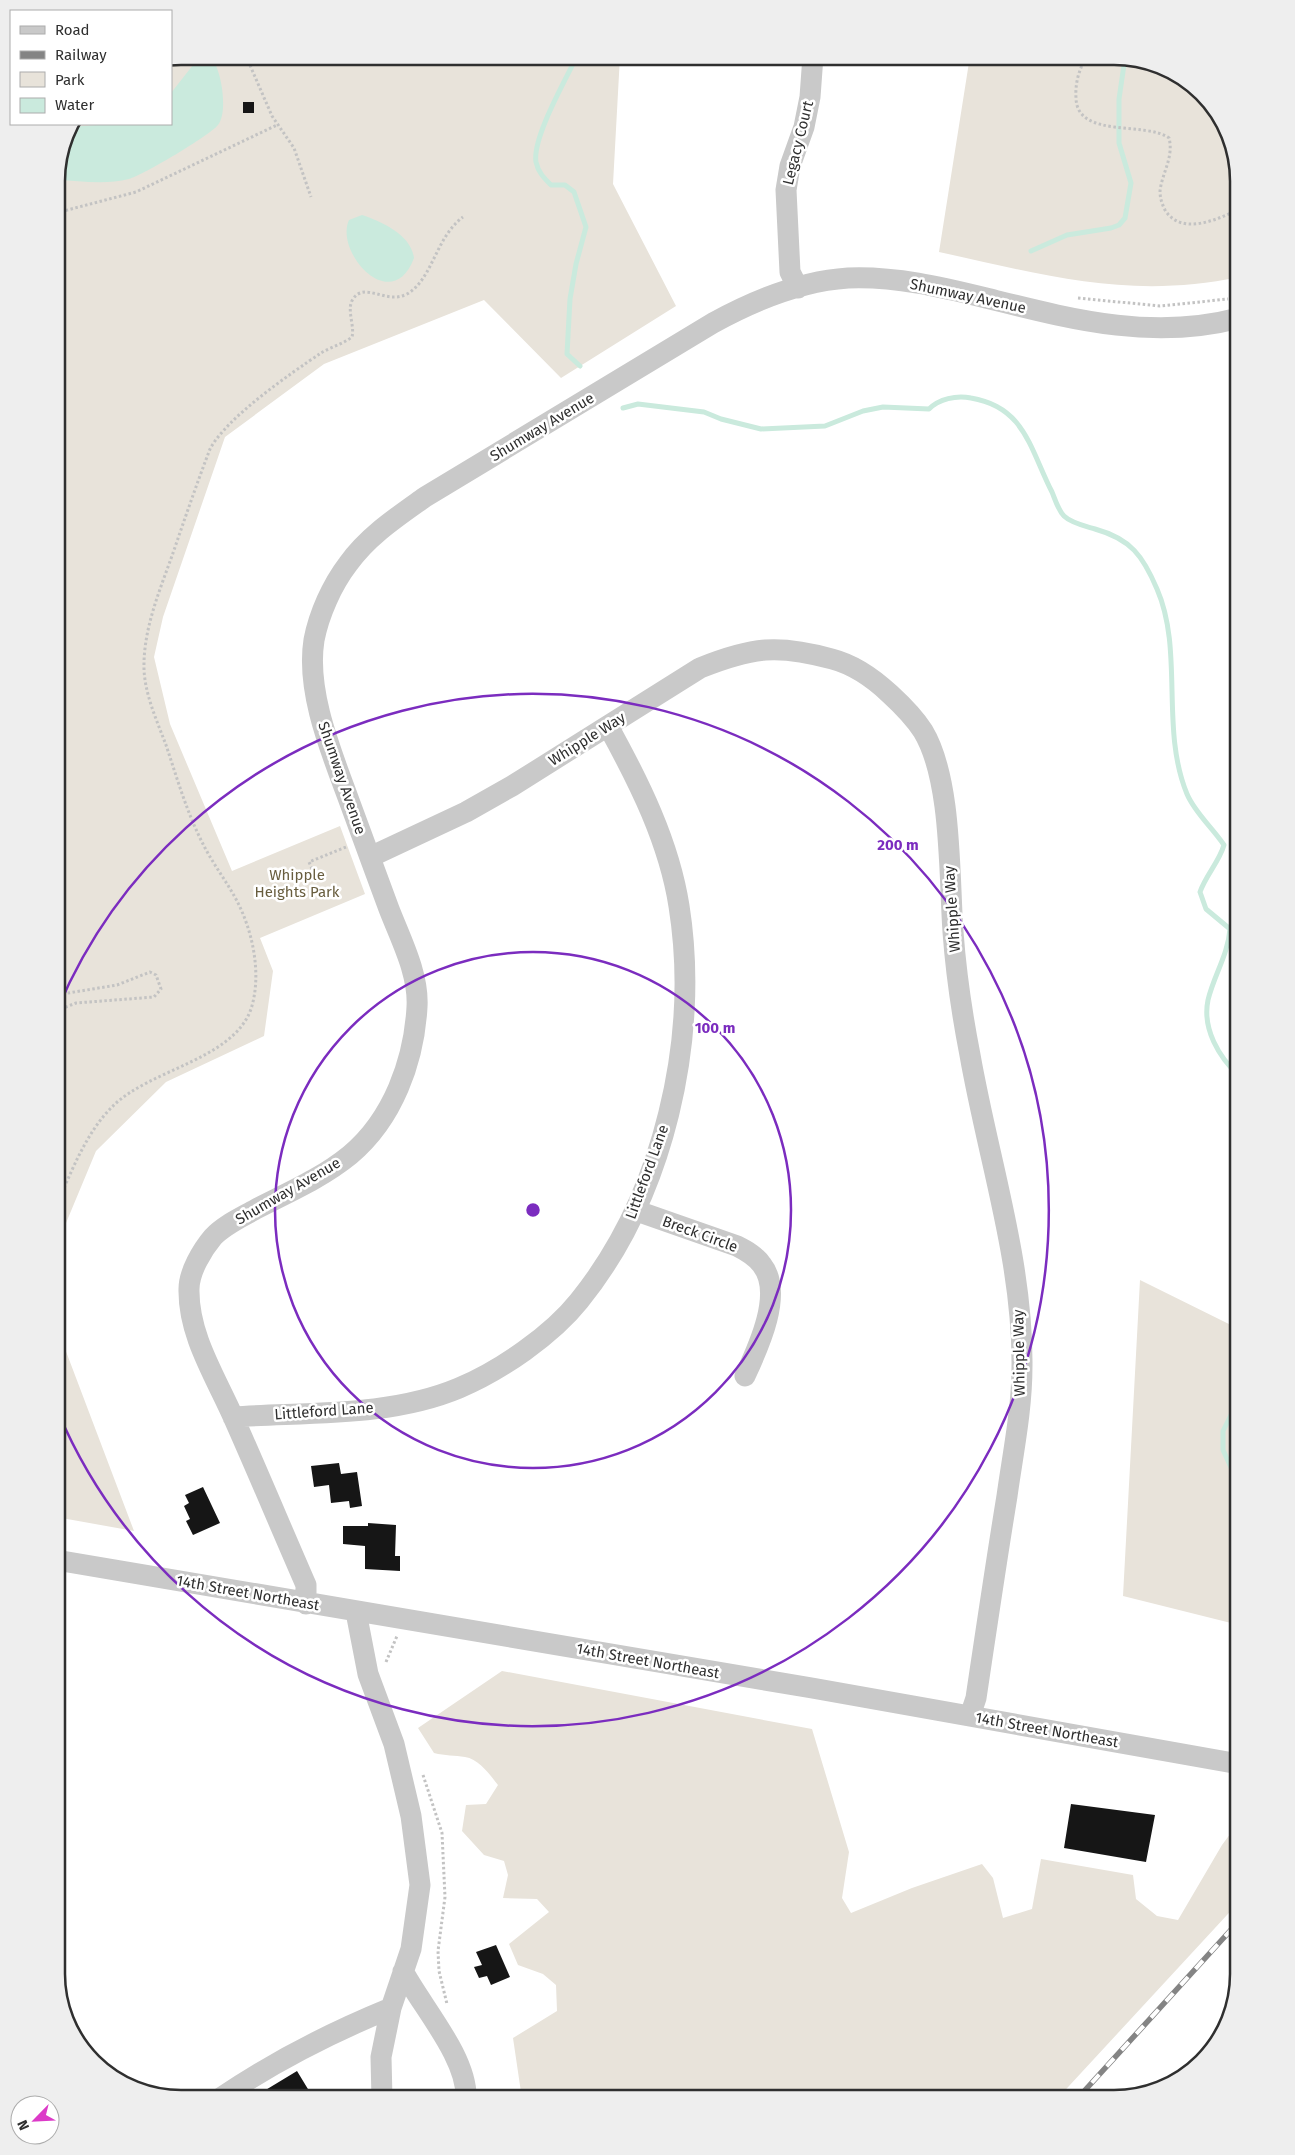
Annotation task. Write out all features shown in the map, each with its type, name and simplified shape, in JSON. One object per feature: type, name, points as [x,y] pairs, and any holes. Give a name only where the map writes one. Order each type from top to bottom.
[{"type":"street","name":"Legacy Court","points":[[798,288],[790,272],[786,190],[790,166],[804,127],[810,96],[812,65]]},
{"type":"street","name":"Shumway Avenue","points":[[306,1604],[306,1585],[196,1334],[189,1286],[198,1259],[214,1236],[229,1225],[325,1173],[351,1154],[371,1134],[398,1090],[409,1063],[416,1029],[417,996],[406,951],[326,738],[313,667],[314,640],[322,613],[334,586],[348,564],[368,541],[390,522],[425,497],[741,307],[798,288],[846,278],[906,282],[949,288],[1092,323],[1197,328],[1230,320]]},
{"type":"street","name":"Whipple Way","points":[[370,857],[466,812],[512,786],[700,668],[730,656],[756,650],[785,648],[841,661],[863,671],[907,710],[924,732],[936,761],[943,792],[954,950],[970,1055],[1009,1246],[1021,1321],[1022,1369],[1018,1417],[976,1698],[970,1716]]},
{"type":"street","name":"Littleford Lane","points":[[234,1417],[363,1409],[413,1403],[460,1387],[513,1357],[545,1334],[579,1302],[637,1211],[662,1139],[676,1078],[683,1020],[684,957],[679,905],[667,854],[648,805],[608,726]]},
{"type":"street","name":"Breck Circle","points":[[637,1211],[737,1246],[753,1255],[764,1266],[770,1295],[764,1336],[746,1376]]},
{"type":"street","name":"14th Street Northeast","points":[[65,1562],[970,1716],[1230,1762]]},
{"type":"street","points":[[356,1612],[368,1674],[394,1744],[411,1816],[420,1885],[411,1948],[390,2008],[381,2057],[382,2090]]},
{"type":"street","points":[[403,1971],[417,1997],[442,2031],[466,2084],[466,2090]]},
{"type":"street","points":[[230,2090],[259,2071],[328,2034],[390,2008]]},
{"type":"path","points":[[250,65],[277,125],[294,148],[310,197]]},
{"type":"path","points":[[1082,65],[1076,81],[1076,103],[1084,117],[1105,126],[1157,131],[1169,138],[1170,156],[1160,189],[1160,198],[1169,216],[1177,222],[1187,225],[1230,212]]},
{"type":"path","points":[[65,211],[136,192],[226,148],[258,136],[277,125]]},
{"type":"path","points":[[65,1188],[100,1120],[112,1106],[144,1084],[229,1040],[243,1024],[254,995],[255,960],[243,913],[204,845],[193,821],[149,696],[144,669],[152,615],[210,449],[217,437],[230,422],[319,355],[352,337],[351,302],[357,295],[368,291],[395,298],[412,290],[428,270],[445,235],[463,217]]},
{"type":"path","points":[[65,994],[117,985],[150,972],[156,975],[161,989],[154,997],[76,1003],[65,1007]]},
{"type":"green space","name":"Whipple Heights Park","points":[[172,65],[174,65],[620,65],[613,184],[676,306],[561,378],[484,300],[324,364],[225,437],[163,617],[154,657],[170,724],[232,871],[340,826],[365,894],[260,938],[273,971],[264,1036],[166,1082],[96,1151],[65,1225],[65,174],[69,151],[77,130],[80,125],[172,125]]},
{"type":"green space","points":[[969,65],[1121,65],[1151,71],[1178,85],[1201,105],[1218,130],[1224,144],[1230,174],[1230,278],[1161,286],[1088,282],[1015,269],[939,252]]},
{"type":"green space","points":[[1140,1280],[1230,1325],[1230,1623],[1123,1596]]},
{"type":"green space","points":[[65,1349],[134,1531],[65,1519]]},
{"type":"green space","points":[[502,1671],[812,1729],[849,1852],[842,1898],[851,1913],[912,1888],[982,1864],[993,1878],[1003,1918],[1032,1909],[1041,1859],[1133,1875],[1136,1899],[1157,1916],[1178,1920],[1230,1834],[1230,1912],[1065,2090],[521,2090],[513,2038],[557,2011],[556,1985],[543,1974],[518,1965],[509,1944],[549,1912],[537,1899],[503,1898],[508,1875],[504,1861],[484,1855],[462,1831],[466,1805],[486,1804],[498,1785],[484,1768],[470,1758],[434,1753],[418,1728]]},
{"type":"water","points":[[193,65],[216,65],[221,82],[223,102],[223,111],[218,125],[202,138],[175,155],[129,179],[102,182],[65,181],[69,151],[79,126],[172,125],[172,92]]},
{"type":"water","points":[[362,215],[379,221],[395,230],[408,243],[414,258],[404,275],[392,281],[380,280],[368,273],[357,262],[350,248],[347,233],[349,220]]},
{"type":"building","points":[[243,102],[254,102],[254,113],[243,113]]},
{"type":"building","points":[[339,1463],[341,1474],[357,1472],[362,1506],[350,1508],[349,1501],[331,1503],[329,1485],[314,1487],[311,1466]]},
{"type":"building","points":[[203,1487],[220,1523],[193,1535],[186,1521],[190,1519],[184,1506],[189,1503],[185,1495]]},
{"type":"building","points":[[368,1523],[396,1525],[395,1556],[400,1556],[400,1571],[365,1569],[365,1546],[343,1544],[343,1526],[368,1526]]},
{"type":"building","points":[[1071,1804],[1155,1815],[1146,1862],[1064,1848]]},
{"type":"building","points":[[496,1945],[510,1977],[491,1985],[487,1976],[479,1978],[474,1967],[482,1965],[476,1952]]},
{"type":"building","points":[[297,2071],[309,2090],[266,2090]]},
{"type":"waterway","points":[[572,65],[544,124],[536,151],[536,162],[540,172],[551,185],[565,185],[574,192],[586,227],[576,264],[570,299],[567,354],[580,366]]},
{"type":"waterway","points":[[1031,251],[1067,235],[1111,228],[1119,225],[1125,218],[1131,183],[1119,143],[1119,99],[1124,65]]},
{"type":"waterway","points":[[623,408],[638,404],[704,412],[721,419],[761,429],[825,426],[863,411],[883,407],[929,409],[943,400],[965,397],[989,403],[1003,410],[1015,420],[1024,432],[1062,514],[1074,522],[1107,533],[1127,544],[1141,558],[1157,589],[1165,613],[1169,638],[1173,717],[1179,769],[1190,801],[1224,845],[1200,892],[1206,909],[1230,929]]},
{"type":"waterway","points":[[1230,929],[1227,948],[1208,1000],[1207,1011],[1210,1032],[1214,1042],[1230,1066]]},
{"type":"waterway","points":[[1230,1417],[1223,1431],[1223,1450],[1230,1465]]},
{"type":"railway","points":[[1085,2090],[1230,1931]]}]
